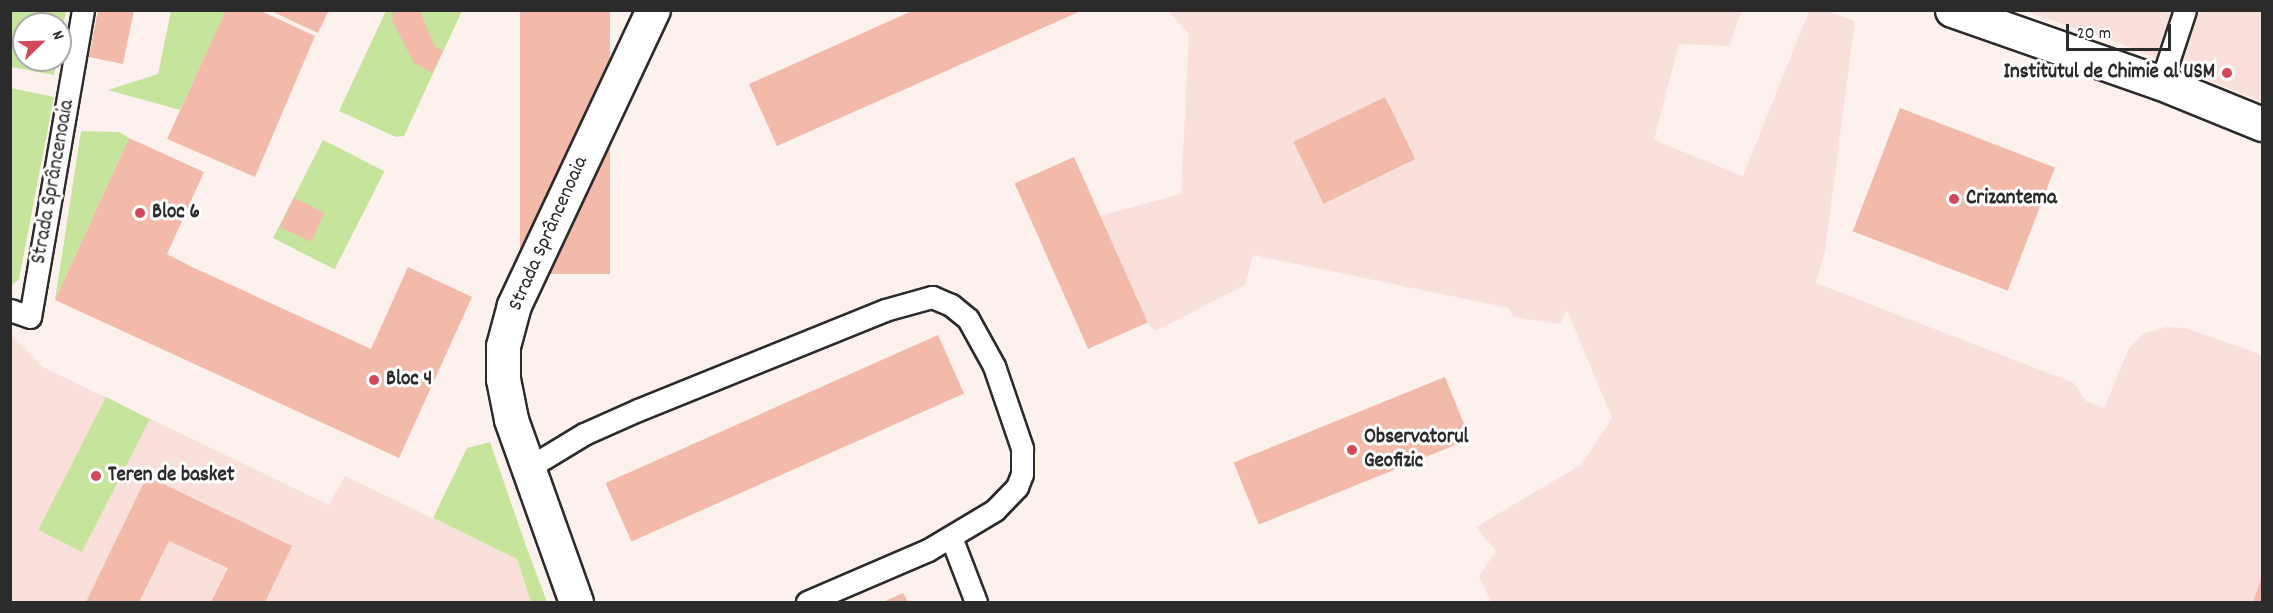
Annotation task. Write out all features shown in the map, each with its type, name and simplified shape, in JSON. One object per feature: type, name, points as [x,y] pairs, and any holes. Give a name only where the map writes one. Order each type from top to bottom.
[{"type":"street","name":"Strada Sprâncenoaia","points":[[576,603],[511,419],[503,379],[503,346],[514,305],[653,10]]},
{"type":"street","points":[[1952,10],[2161,83],[2262,124]]},
{"type":"lane","name":"Strada Sprâncenoaia","points":[[20,313],[84,10]]},
{"type":"lane","points":[[2161,83],[2185,10]]},
{"type":"lane","points":[[528,468],[584,434],[657,401],[885,310],[932,297],[951,305],[968,319],[994,366],[1022,448],[1022,474],[1017,487],[995,510],[951,537],[807,603]]},
{"type":"lane","points":[[951,537],[976,603]]},
{"type":"shaded area","points":[[1168,11],[1742,11],[1729,46],[1679,44],[1654,140],[1743,176],[1809,11],[1827,11],[1855,21],[1825,251],[1816,283],[2074,383],[2086,401],[2104,408],[2129,348],[2143,334],[2166,327],[2186,328],[2262,355],[2262,602],[1491,602],[1479,576],[1496,551],[1476,527],[1582,464],[1612,418],[1567,310],[1560,324],[1513,317],[1509,308],[1253,255],[1245,285],[1155,331],[1148,323],[1088,349],[1040,242],[1099,216],[1181,194],[1189,34]]},
{"type":"shaded area","name":"Institutul de Chimie al USM","points":[[2024,11],[2262,11],[2262,102],[2122,44]]},
{"type":"shaded area","points":[[10,334],[43,367],[329,505],[345,476],[517,559],[531,602],[11,602]]},
{"type":"green space","points":[[10,11],[66,11],[12,12],[11,67]]},
{"type":"green space","points":[[171,11],[226,11],[180,110],[108,90],[158,74]]},
{"type":"green space","points":[[386,11],[462,11],[404,136],[396,137],[339,111]]},
{"type":"green space","points":[[38,72],[55,72],[54,75]]},
{"type":"green space","points":[[11,88],[54,97],[19,279],[11,286]]},
{"type":"green space","points":[[81,131],[119,132],[129,138],[55,300]]},
{"type":"green space","points":[[323,140],[384,171],[335,269],[273,238]]},
{"type":"green space","name":"Teren de basket","points":[[106,397],[150,419],[82,552],[38,530]]},
{"type":"green space","points":[[490,442],[547,602],[531,602],[517,559],[433,518],[467,448]]},
{"type":"building","points":[[98,10],[134,10],[123,64],[89,57]]},
{"type":"building","points":[[226,10],[259,10],[315,36],[255,177],[167,139]]},
{"type":"building","points":[[269,10],[329,10],[318,33]]},
{"type":"building","points":[[393,10],[420,10],[434,46],[443,51],[432,73],[414,63],[392,21]]},
{"type":"building","points":[[520,10],[610,10],[610,274],[520,274]]},
{"type":"building","points":[[914,10],[1083,10],[777,146],[749,84]]},
{"type":"building","points":[[1385,97],[1415,159],[1324,204],[1293,142]]},
{"type":"building","name":"Crizantema","points":[[1900,108],[2055,167],[2008,291],[1853,231]]},
{"type":"building","points":[[129,138],[204,172],[167,254],[192,267],[371,349],[408,267],[472,297],[399,458],[55,300]]},
{"type":"building","points":[[1074,157],[1148,322],[1088,349],[1015,183]]},
{"type":"building","points":[[294,198],[325,213],[311,242],[280,227]]},
{"type":"building","points":[[938,335],[964,393],[632,542],[605,483]]},
{"type":"building","name":"Observatorul Geofizic","points":[[1445,377],[1470,439],[1259,525],[1234,462]]},
{"type":"building","points":[[147,476],[292,546],[265,602],[211,602],[228,568],[169,541],[139,602],[86,602]]},
{"type":"building","points":[[2262,576],[2262,602],[2253,602]]},
{"type":"building","points":[[903,593],[908,602],[883,602]]},
{"type":"place","name":"Institutul de Chimie al USM","points":[[2227,73]]},
{"type":"place","name":"Crizantema","points":[[1954,199]]},
{"type":"place","name":"Bloc 6","points":[[140,213]]},
{"type":"place","name":"Bloc 4","points":[[374,380]]},
{"type":"place","name":"Observatorul Geofizic","points":[[1352,450]]},
{"type":"place","name":"Teren de basket","points":[[96,476]]}]
